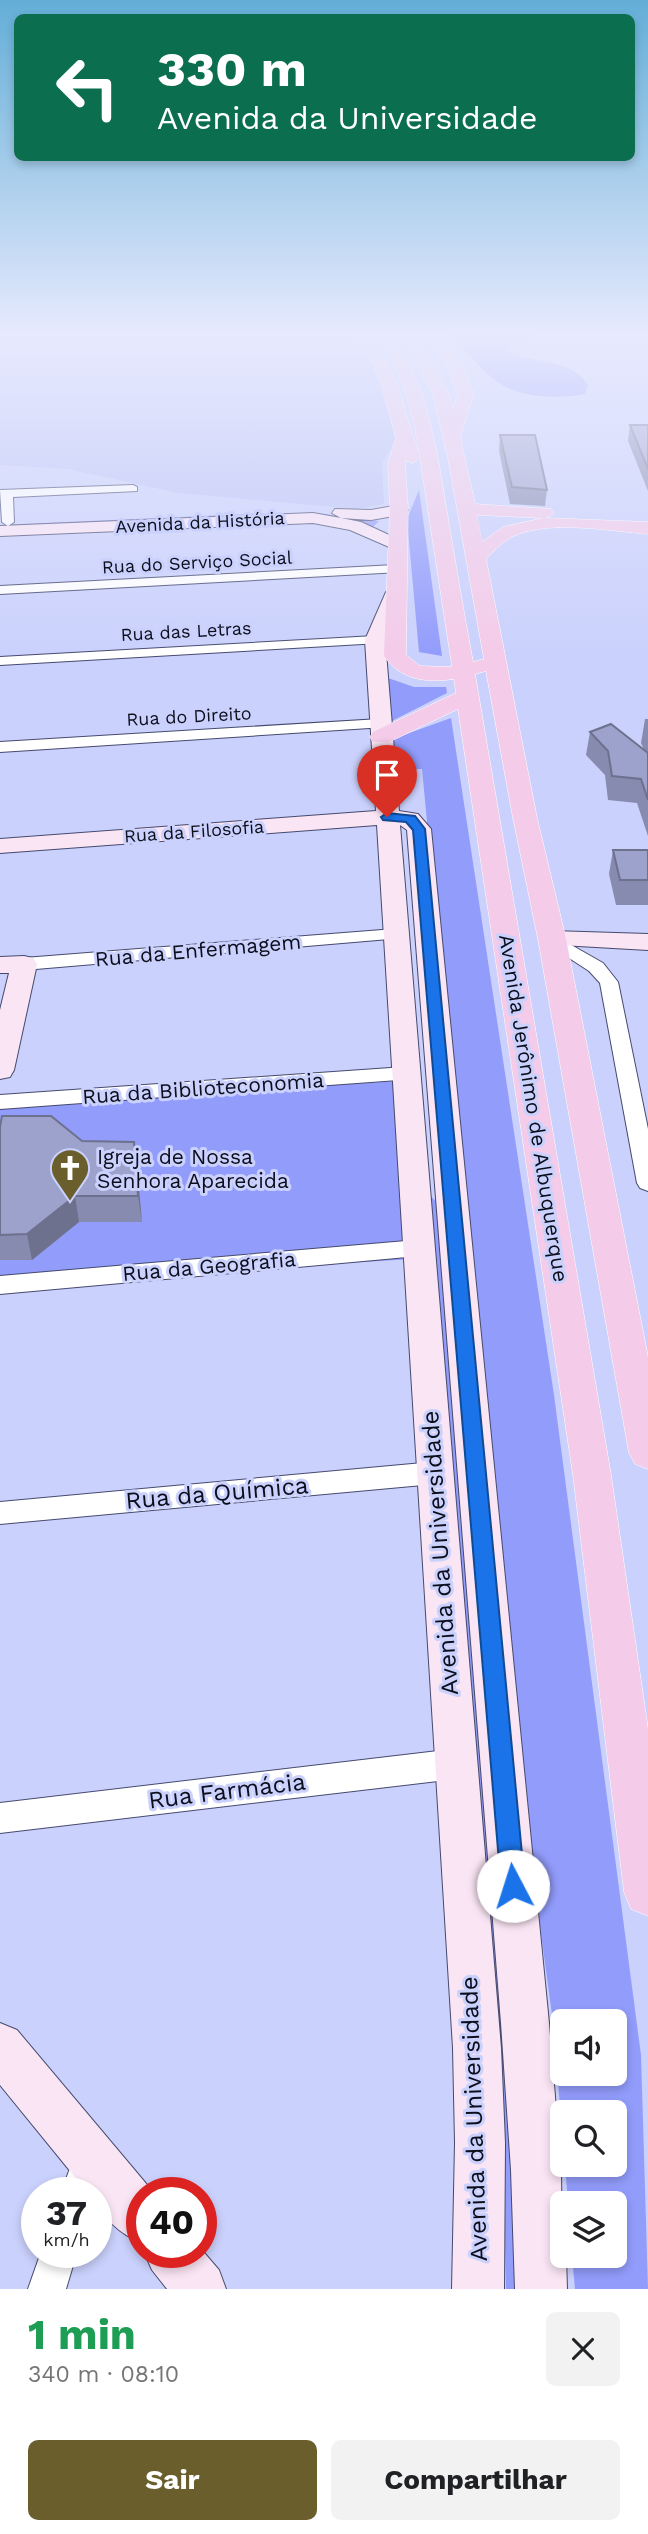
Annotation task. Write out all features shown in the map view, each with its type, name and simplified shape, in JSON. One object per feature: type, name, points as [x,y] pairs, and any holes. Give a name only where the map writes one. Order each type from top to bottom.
[{"type":"main road","name":"Avenida da Universidade","points":[[402,441],[395,462],[399,510],[395,569],[395,656],[400,664],[412,670],[432,674],[476,676]]},
{"type":"main road","points":[[404,441],[436,499]]},
{"type":"main road","name":"Avenida Jerônimo de Albuquerque","points":[[425,441],[476,676],[592,1475],[648,1892]]},
{"type":"main road","name":"Avenida Jerônimo de Albuquerque","points":[[456,441],[475,558],[476,676],[525,818],[552,939],[648,1453]]},
{"type":"main road","points":[[466,509],[648,518]]},
{"type":"main road","points":[[475,558],[502,536],[526,527],[569,525],[648,528]]},
{"type":"main road","points":[[381,731],[476,676]]},
{"type":"street","points":[[4,530],[3,494],[133,489]]},
{"type":"street","name":"Avenida da História","points":[[4,530],[283,518],[354,519],[399,510]]},
{"type":"street","name":"Avenida da História","points":[[354,519],[396,545]]},
{"type":"street","name":"Rua do Serviço Social","points":[[0,590],[395,569]]},
{"type":"street","name":"Avenida da Universidade","points":[[395,592],[374,640],[477,2048],[480,2143],[478,2289]]},
{"type":"street","name":"Rua das Letras","points":[[0,661],[374,640]]},
{"type":"street","name":"Rua do Direito","points":[[0,747],[381,731]]},
{"type":"street","name":"Avenida da Universidade","points":[[387,817],[410,819],[419,829],[525,2022],[536,2169],[541,2289]]},
{"type":"street","name":"Rua da Filosofia","points":[[0,846],[387,817]]},
{"type":"street","name":"Rua da Enfermagem","points":[[12,965],[395,934]]},
{"type":"street","points":[[552,939],[648,942]]},
{"type":"street","points":[[552,939],[596,967],[609,982],[648,1183]]},
{"type":"street","points":[[0,1070],[12,965]]},
{"type":"street","name":"Rua da Biblioteconomia","points":[[0,1102],[405,1074]]},
{"type":"street","points":[[410,1137],[446,1136]]},
{"type":"street","points":[[413,1176],[449,1175]]},
{"type":"street","name":"Rua da Geografia","points":[[0,1285],[418,1248]]},
{"type":"street","name":"Rua da Química","points":[[0,1513],[434,1473]]},
{"type":"street","name":"Rua Farmácia","points":[[0,1818],[455,1764]]},
{"type":"street","points":[[0,2047],[85,2175],[126,2206]]},
{"type":"street","points":[[47,2289],[54,2268]]},
{"type":"street","points":[[183,2268],[200,2289]]},
{"type":"shaded area","points":[[0,441],[396,441],[382,463],[384,504],[356,509],[178,493],[68,469],[0,465]]},
{"type":"shaded area","points":[[419,490],[442,656],[419,652],[407,519]]},
{"type":"shaded area","points":[[317,513],[379,521],[371,529],[342,520],[0,528],[0,525]]},
{"type":"shaded area","points":[[385,677],[414,687],[446,687],[447,693],[390,722]]},
{"type":"shaded area","points":[[451,718],[554,1395],[641,2055],[648,2289],[575,2289],[573,2268],[627,2268],[627,2191],[567,2191],[566,2177],[627,2177],[627,2100],[560,2100],[558,2086],[627,2086],[627,2009],[551,2009],[515,1742],[422,769],[392,769],[390,740]]},
{"type":"shaded area","points":[[401,1081],[413,1259],[0,1284],[0,1104]]},
{"type":"shaded area","points":[[428,1193],[440,1206],[523,2289],[506,2289],[502,2109]]},
{"type":"building","points":[[501,441],[536,441],[547,490],[512,487]]},
{"type":"building","points":[[636,441],[648,441],[648,469]]},
{"type":"building","points":[[611,724],[648,753],[648,800],[641,779],[612,776],[608,751],[590,732]]},
{"type":"building","points":[[613,850],[648,850],[648,880],[620,880]]},
{"type":"building","name":"Igreja de Nossa Senhora Aparecida","points":[[2,1116],[51,1116],[82,1141],[134,1142],[138,1196],[75,1196],[27,1234],[0,1235]]},
{"type":"place","name":"Igreja de Nossa Senhora Aparecida","points":[[70,1202]]},
{"type":"route","points":[[387,817],[410,819],[419,829],[513,1886]]}]
